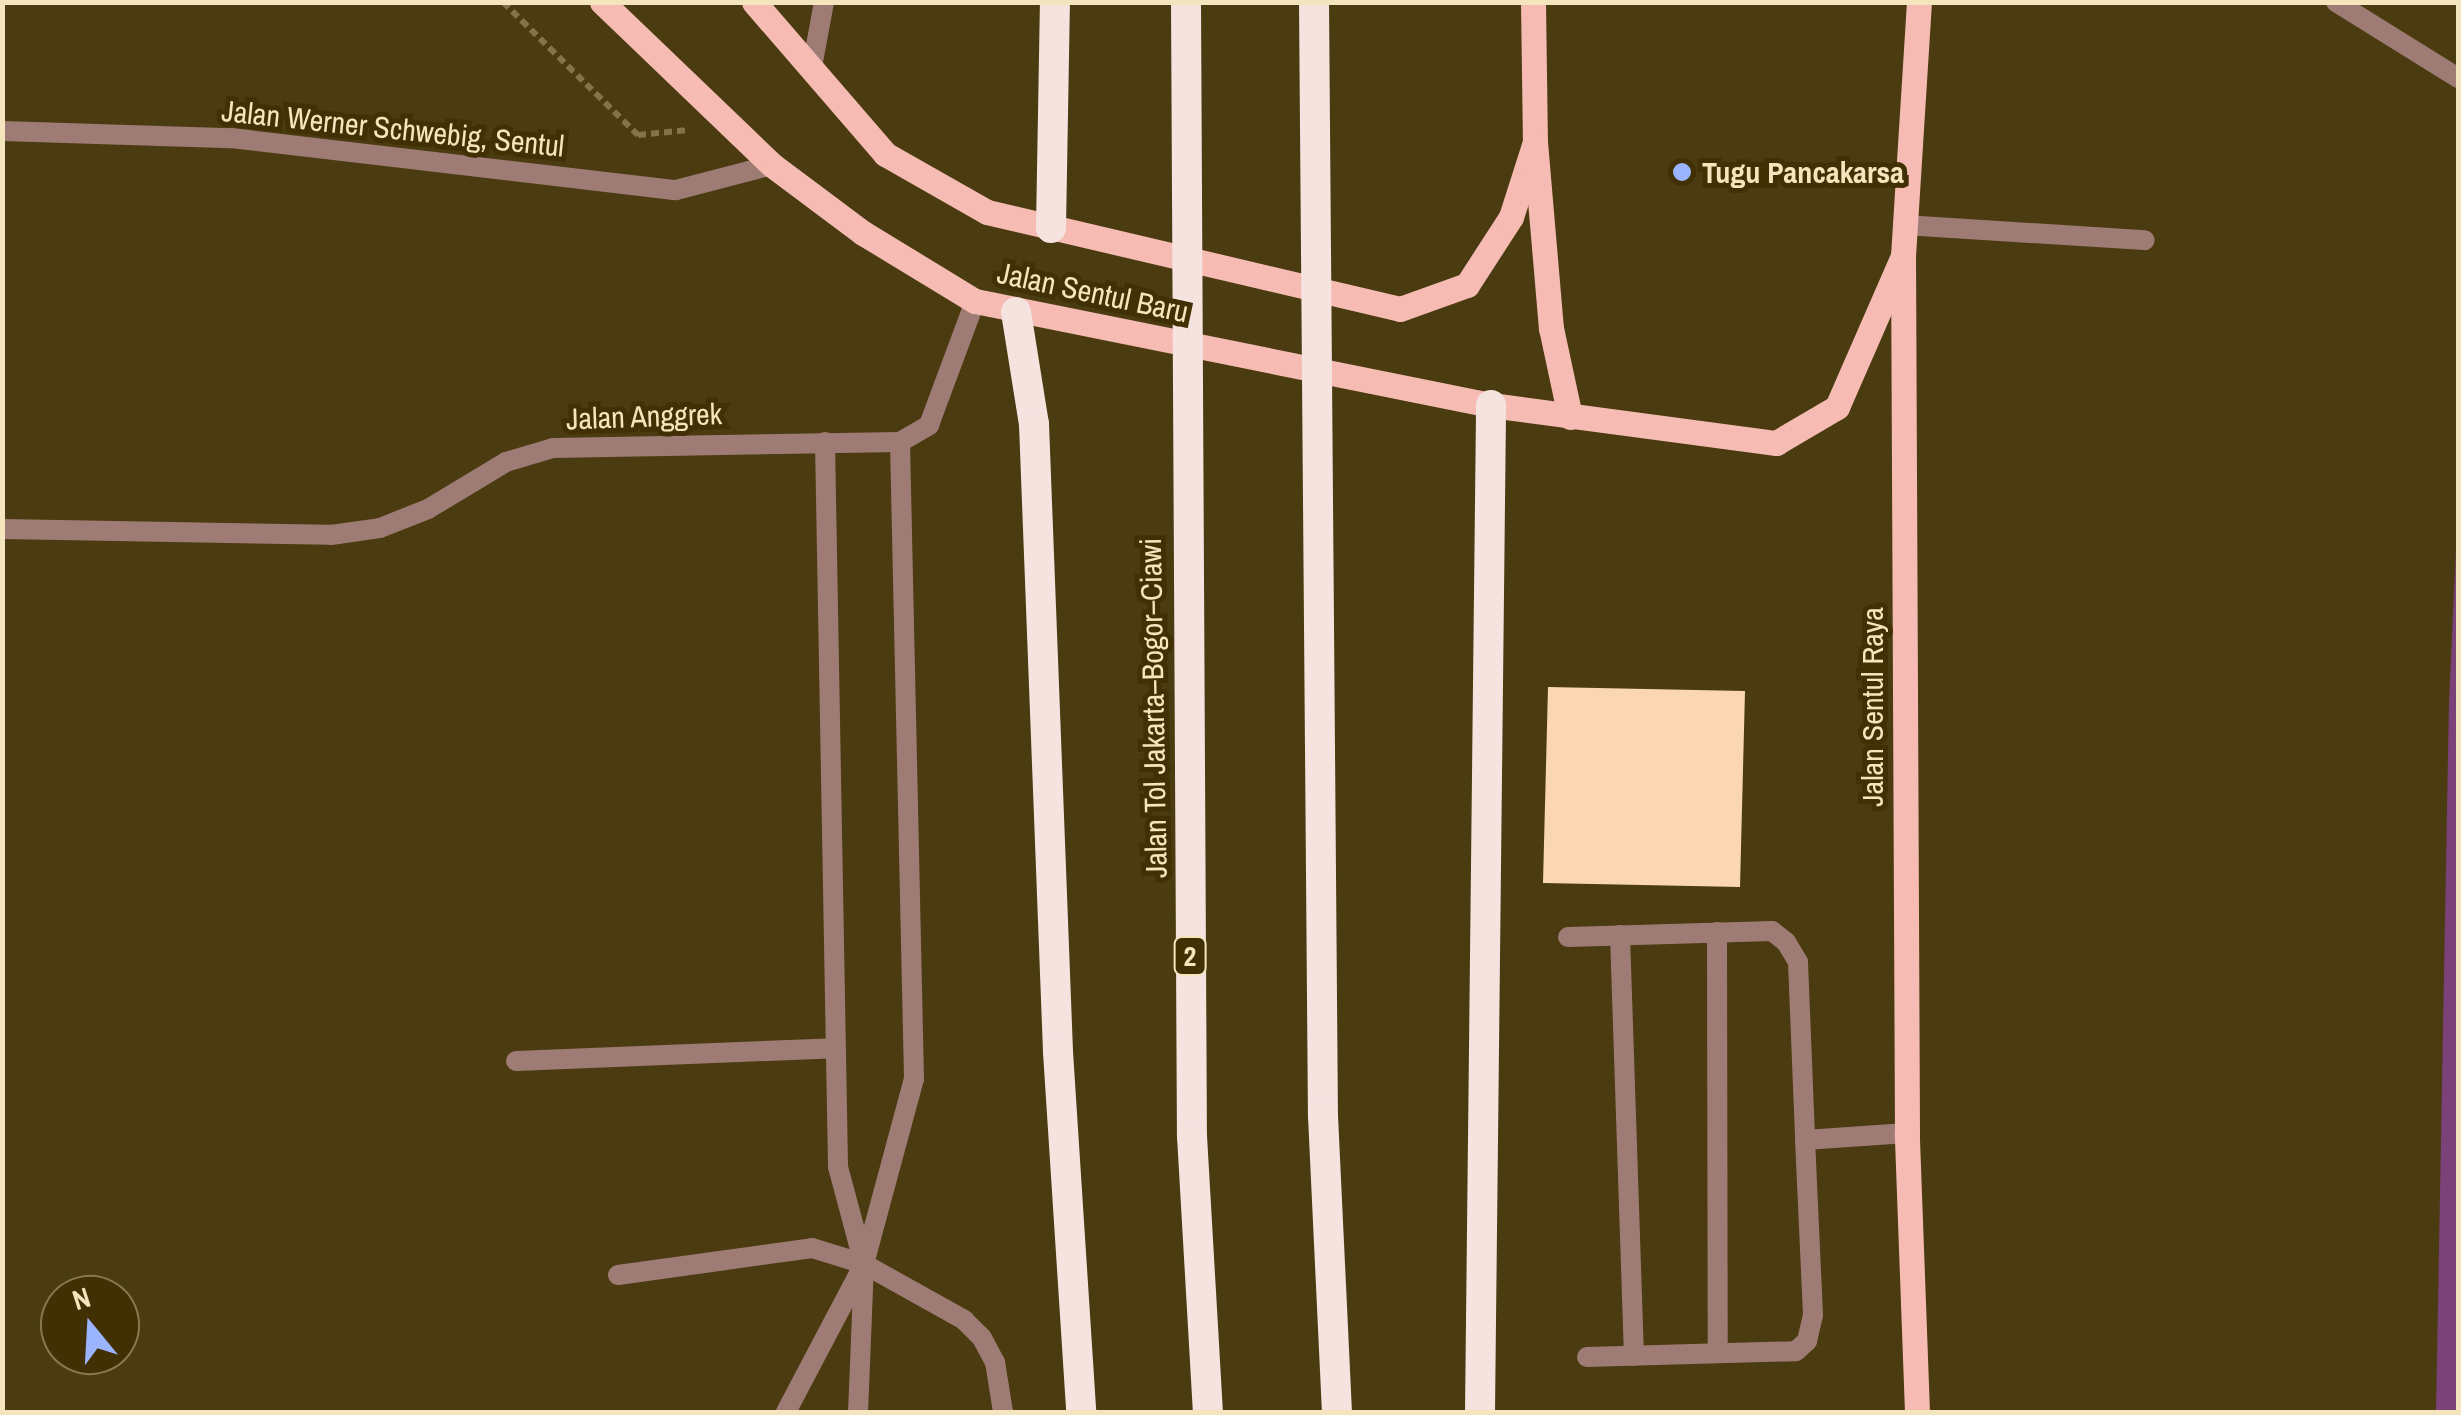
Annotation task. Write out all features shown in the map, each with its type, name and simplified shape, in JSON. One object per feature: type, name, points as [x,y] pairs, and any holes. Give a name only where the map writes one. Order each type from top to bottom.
[{"type":"highway","points":[[1051,228],[1054,2]]},
{"type":"highway","name":"Jalan Tol Jakarta–Bogor–Ciawi","points":[[1186,2],[1192,1136],[1208,1412]]},
{"type":"highway","points":[[1314,2],[1323,1116],[1337,1412]]},
{"type":"highway","points":[[1016,312],[1034,424],[1058,1052],[1081,1412]]},
{"type":"highway","points":[[1480,1412],[1491,405]]},
{"type":"main road","name":"Jalan Sentul Baru","points":[[602,2],[772,165],[863,232],[975,300],[1016,312],[1491,405],[1776,443],[1837,407],[1903,256]]},
{"type":"main road","name":"Jalan Sentul Baru","points":[[754,2],[885,154],[987,212],[1400,309],[1467,286],[1510,216],[1535,142]]},
{"type":"main road","points":[[1533,2],[1535,142],[1551,328],[1570,416]]},
{"type":"main road","name":"Jalan Sentul Raya","points":[[1918,1412],[1907,1133],[1903,256],[1919,2]]},
{"type":"street","points":[[812,67],[824,2]]},
{"type":"street","points":[[2336,2],[2458,78]]},
{"type":"street","name":"Jalan Werner Schwebig, Sentul","points":[[2,131],[231,138],[676,190],[772,165]]},
{"type":"street","points":[[1904,225],[2144,240]]},
{"type":"street","points":[[786,1412],[864,1264],[914,1079],[900,442],[930,425],[975,300]]},
{"type":"street","points":[[825,442],[838,1167],[864,1264],[858,1412]]},
{"type":"street","name":"Jalan Anggrek","points":[[2,529],[331,535],[380,528],[428,509],[506,462],[553,448],[900,442]]},
{"type":"street","points":[[1568,936],[1772,931],[1798,962],[1812,1314],[1807,1341],[1796,1351],[1588,1357]]},
{"type":"street","points":[[1717,932],[1718,1353]]},
{"type":"street","points":[[1620,935],[1634,1356]]},
{"type":"street","points":[[516,1061],[835,1048]]},
{"type":"street","points":[[1805,1140],[1907,1133]]},
{"type":"street","points":[[618,1275],[812,1248],[864,1264],[964,1320],[982,1338],[996,1362],[1003,1412]]},
{"type":"path","points":[[504,2],[638,135],[729,126]]},
{"type":"shaded area","points":[[2458,507],[2458,1412],[2436,1412],[2449,701]]},
{"type":"building","points":[[1548,687],[1745,691],[1740,887],[1543,883]]},
{"type":"place","name":"Tugu Pancakarsa","points":[[1682,172]]}]
